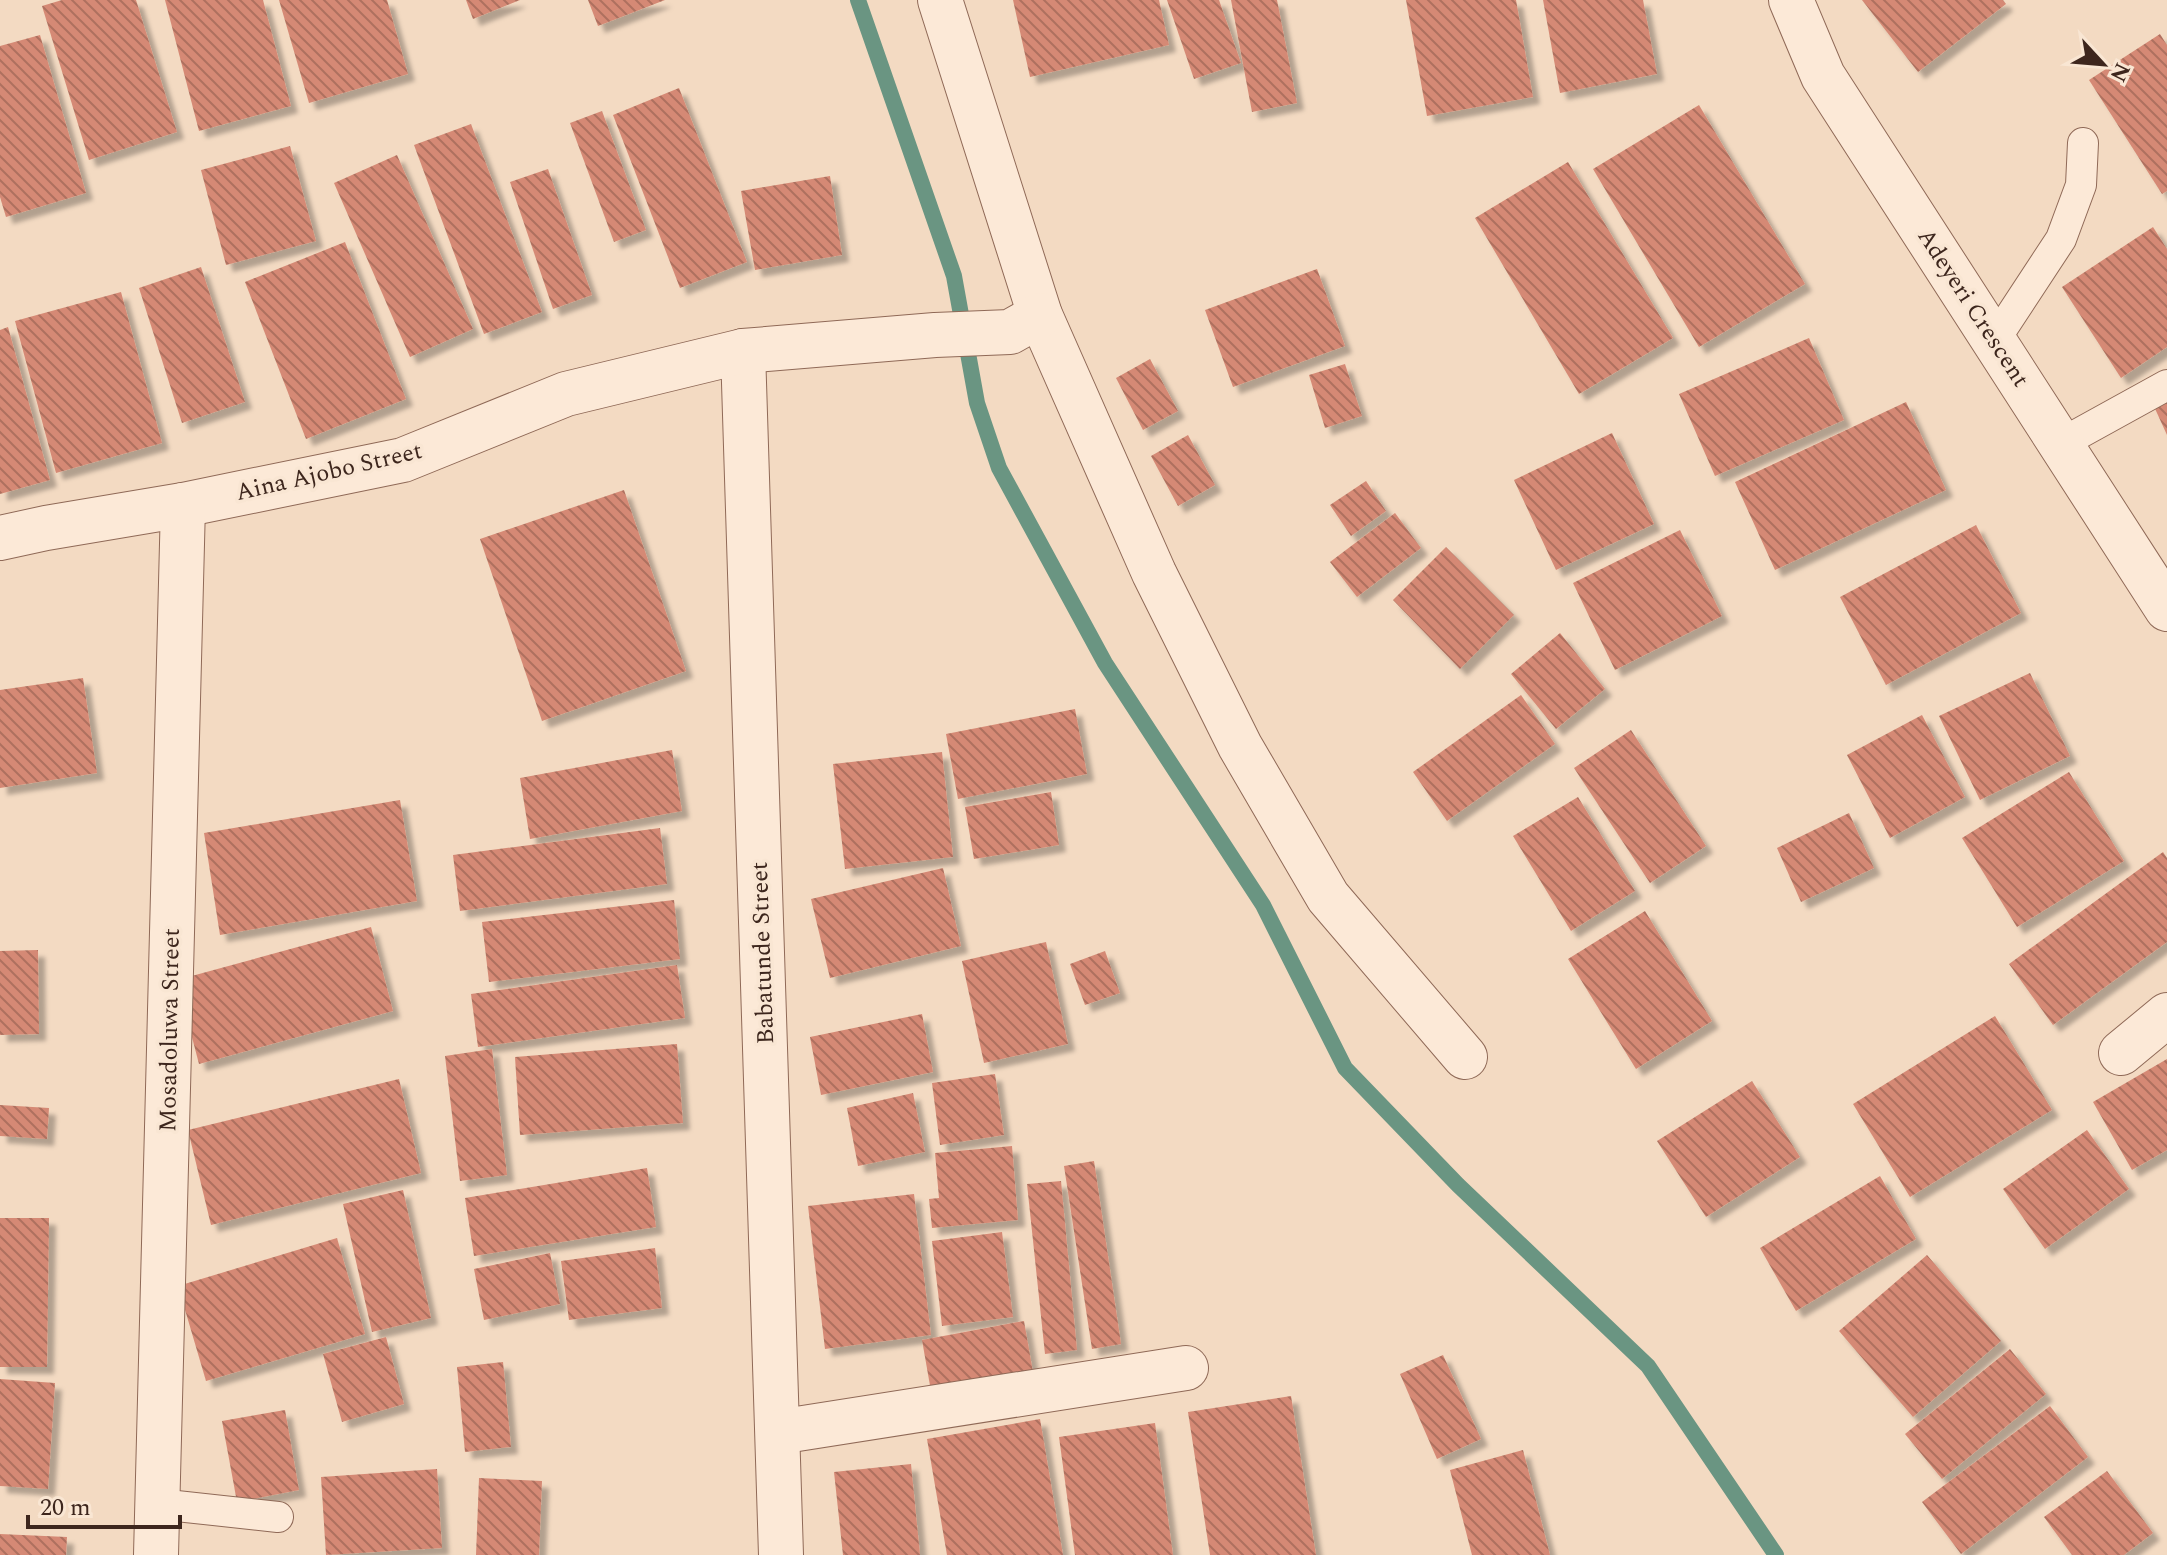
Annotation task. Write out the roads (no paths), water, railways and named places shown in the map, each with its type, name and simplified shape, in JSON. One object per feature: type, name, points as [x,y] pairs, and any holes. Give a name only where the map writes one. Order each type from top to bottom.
[{"type":"street","points":[[940,0],[1025,324],[1240,746],[1328,897],[1465,1057]]},
{"type":"street","name":"Adeyeri Crescent","points":[[1791,0],[1823,76],[2167,609]]},
{"type":"street","name":"Aina Ajobo Street","points":[[0,538],[403,460],[566,394],[743,351],[1025,324]]},
{"type":"street","name":"Babatunde Street","points":[[743,351],[781,1555]]},
{"type":"street","name":"Mosadoluwa Street","points":[[156,1555],[183,505]]},
{"type":"street","points":[[2121,1053],[2167,1015]]},
{"type":"street","points":[[778,1432],[1186,1368]]},
{"type":"lane","points":[[1994,341],[2061,239],[2081,185],[2083,143]]},
{"type":"lane","points":[[2060,444],[2167,385]]},
{"type":"lane","points":[[158,1504],[278,1517]]},
{"type":"waterway","points":[[858,0],[954,276],[977,403],[999,468],[1105,663],[1263,905],[1345,1068],[1458,1185],[1648,1366],[1776,1555]]}]
